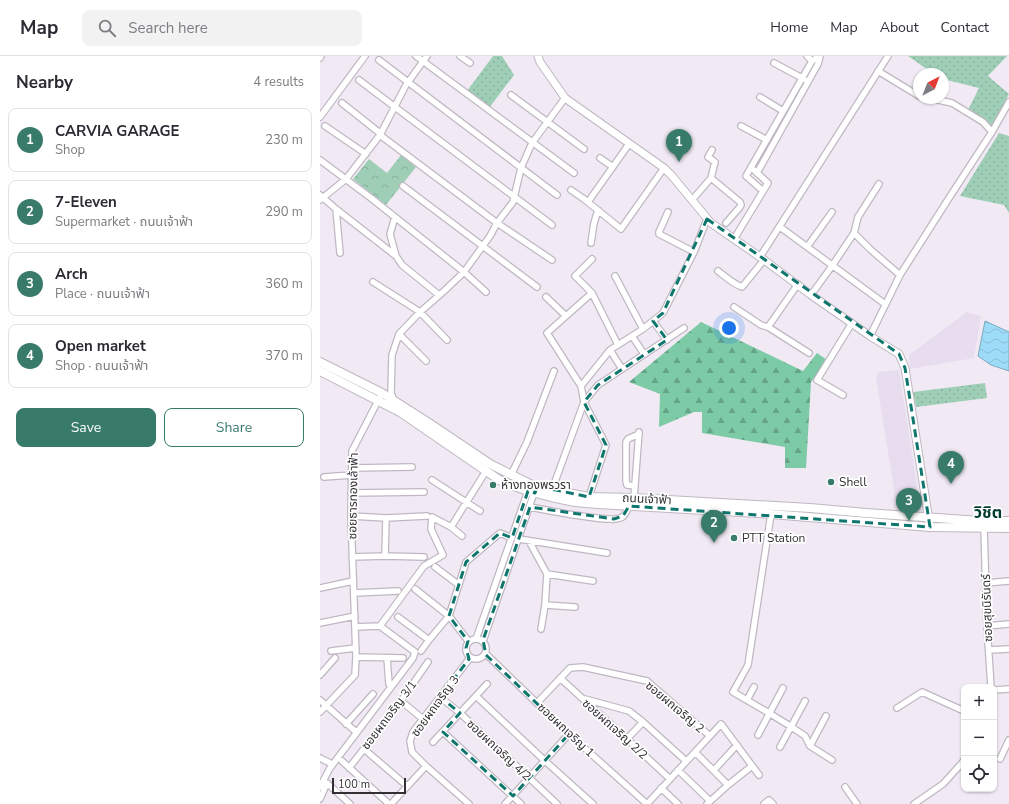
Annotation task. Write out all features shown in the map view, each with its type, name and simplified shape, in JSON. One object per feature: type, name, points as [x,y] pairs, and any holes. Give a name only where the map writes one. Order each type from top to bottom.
[{"type":"main road","name":"ถนนเจ้าฟ้า","points":[[320,362],[380,397],[486,472],[501,480],[575,502],[772,514],[930,527],[1009,528]]},
{"type":"main road","name":"ถนนเจ้าฟ้า","points":[[320,371],[380,397],[394,401],[490,464],[511,475],[532,489],[552,490],[589,497],[634,498],[810,508],[980,521],[1009,521]]},
{"type":"street","points":[[320,117],[365,56]]},
{"type":"street","points":[[416,56],[574,173]]},
{"type":"street","points":[[427,56],[408,82],[381,135],[346,180],[321,198],[396,256],[402,265],[439,295]]},
{"type":"street","points":[[460,56],[470,63]]},
{"type":"street","points":[[538,56],[540,62],[565,98],[664,168],[711,223],[762,258],[811,295],[899,354],[905,368],[930,527]]},
{"type":"street","points":[[807,56],[812,61]]},
{"type":"street","points":[[763,191],[746,176],[801,78],[812,61],[820,56]]},
{"type":"street","points":[[757,173],[807,81],[818,64],[820,56]]},
{"type":"street","points":[[718,271],[742,287],[762,258],[888,56]]},
{"type":"street","points":[[379,60],[558,195]]},
{"type":"street","points":[[774,63],[807,81]]},
{"type":"street","points":[[878,71],[913,92]]},
{"type":"street","points":[[359,80],[552,224]]},
{"type":"street","points":[[511,95],[584,149]]},
{"type":"street","points":[[760,97],[783,111]]},
{"type":"street","points":[[394,401],[391,393],[392,355],[399,334],[420,312],[464,272],[490,236],[513,202],[521,168],[532,143],[565,98]]},
{"type":"street","points":[[949,102],[982,122],[992,132]]},
{"type":"street","points":[[870,336],[900,275],[992,132],[1009,102]]},
{"type":"street","points":[[342,103],[381,135],[498,223],[552,260]]},
{"type":"street","points":[[325,126],[366,154]]},
{"type":"street","points":[[741,126],[767,140]]},
{"type":"street","points":[[588,202],[629,144]]},
{"type":"street","points":[[692,200],[711,178],[715,162],[708,157],[712,150]]},
{"type":"street","points":[[600,158],[613,167]]},
{"type":"street","points":[[320,160],[395,217],[464,272],[486,292]]},
{"type":"street","points":[[571,190],[621,229],[664,168]]},
{"type":"street","points":[[734,239],[768,183],[751,168]]},
{"type":"street","points":[[711,178],[740,202],[740,207],[726,223]]},
{"type":"street","points":[[811,295],[854,233],[858,217],[879,184]]},
{"type":"street","points":[[403,186],[537,288]]},
{"type":"street","points":[[336,209],[340,253]]},
{"type":"street","points":[[591,243],[594,223],[598,210]]},
{"type":"street","points":[[668,212],[658,232],[659,234],[694,252]]},
{"type":"street","points":[[807,247],[832,212]]},
{"type":"street","points":[[395,217],[390,234],[396,256]]},
{"type":"street","points":[[581,386],[610,350],[643,329],[663,313],[694,252],[707,219]]},
{"type":"street","points":[[780,227],[885,304]]},
{"type":"street","points":[[854,233],[900,275]]},
{"type":"street","points":[[592,259],[575,276],[592,293],[618,345]]},
{"type":"street","points":[[616,276],[643,329]]},
{"type":"street","points":[[373,282],[420,312],[447,340]]},
{"type":"street","points":[[768,327],[798,284]]},
{"type":"street","points":[[589,497],[606,445],[584,402],[581,386],[547,333],[592,293]]},
{"type":"street","points":[[546,297],[566,316]]},
{"type":"street","points":[[734,307],[808,353]]},
{"type":"street","points":[[653,321],[667,340]]},
{"type":"street","points":[[843,395],[817,380],[852,323]]},
{"type":"street","points":[[552,490],[584,402],[598,385],[684,328]]},
{"type":"street","points":[[399,334],[426,361]]},
{"type":"street","points":[[632,336],[644,354]]},
{"type":"street","points":[[610,350],[622,369]]},
{"type":"street","points":[[511,475],[527,442],[554,371]]},
{"type":"street","name":"ซอยธารทองเล้าฟ้า","points":[[325,706],[355,675],[356,627],[351,516],[352,451],[380,397]]},
{"type":"street","points":[[634,498],[635,486],[639,433],[628,439],[626,442],[626,481],[627,485],[635,486]]},
{"type":"street","points":[[352,468],[412,467]]},
{"type":"street","points":[[451,528],[486,472]]},
{"type":"street","points":[[324,477],[352,476]]},
{"type":"street","points":[[432,480],[480,511]]},
{"type":"street","points":[[483,641],[530,507],[532,489]]},
{"type":"street","points":[[476,639],[512,538],[532,489]]},
{"type":"street","points":[[351,494],[424,492]]},
{"type":"street","points":[[530,507],[599,518],[620,519],[629,506]]},
{"type":"street","points":[[772,514],[748,665],[733,692],[805,736],[810,746],[832,760]]},
{"type":"street","points":[[351,516],[386,518],[427,516]]},
{"type":"street","points":[[320,787],[330,768],[414,658],[415,652],[380,626],[424,566],[443,555],[431,529],[432,517],[462,536]]},
{"type":"street","points":[[385,556],[386,518]]},
{"type":"street","name":"ซอยสุขนิรันดร์","points":[[984,528],[988,650],[991,684]]},
{"type":"street","points":[[421,651],[448,616],[466,562],[500,533],[512,538]]},
{"type":"street","points":[[519,539],[607,553]]},
{"type":"street","points":[[529,541],[547,574],[545,604],[541,629]]},
{"type":"street","points":[[352,557],[424,557]]},
{"type":"street","points":[[435,567],[459,585]]},
{"type":"street","points":[[547,574],[593,581]]},
{"type":"street","points":[[320,588],[353,581]]},
{"type":"street","points":[[986,583],[1009,581]]},
{"type":"street","points":[[415,590],[448,616],[469,642]]},
{"type":"street","points":[[354,592],[398,591]]},
{"type":"street","points":[[545,604],[575,607]]},
{"type":"street","points":[[320,623],[355,616]]},
{"type":"street","points":[[398,617],[429,640]]},
{"type":"street","points":[[987,626],[1009,624]]},
{"type":"street","points":[[356,627],[379,626]]},
{"type":"street","points":[[476,639],[483,641],[486,646],[486,654],[480,659],[470,658],[466,652],[469,642],[476,639]]},
{"type":"street","points":[[331,651],[356,648]]},
{"type":"street","points":[[988,650],[1009,649]]},
{"type":"street","name":"ซอยผถเจริญ 1","points":[[486,654],[569,734],[647,804]]},
{"type":"street","points":[[356,657],[403,658]]},
{"type":"street","points":[[320,675],[335,658]]},
{"type":"street","points":[[387,658],[389,684]]},
{"type":"street","name":"ซอยผถเจริญ 3","points":[[469,804],[412,752],[410,741],[413,732],[470,658]]},
{"type":"street","name":"ซอยผถเจริญ 3/1","points":[[349,768],[401,701],[428,662]]},
{"type":"street","name":"ซอยผถเจริญ 2","points":[[537,704],[570,668],[582,667],[647,681],[710,736]]},
{"type":"street","name":"ซอยผถเจริญ 2/2","points":[[560,678],[670,779]]},
{"type":"street","points":[[433,742],[487,684]]},
{"type":"street","points":[[747,700],[754,687]]},
{"type":"street","points":[[758,735],[783,688]]},
{"type":"street","points":[[997,690],[1009,689]]},
{"type":"street","points":[[897,708],[922,692],[961,710]]},
{"type":"street","points":[[346,724],[373,694]]},
{"type":"street","points":[[476,696],[593,804]]},
{"type":"street","name":"ซอยผถเจริญ 4/2","points":[[440,697],[460,713],[556,804]]},
{"type":"street","points":[[583,699],[629,711],[686,761]]},
{"type":"street","points":[[320,700],[355,732]]},
{"type":"street","points":[[401,701],[423,719]]},
{"type":"street","points":[[780,747],[790,726],[805,701]]},
{"type":"street","points":[[320,712],[325,706]]},
{"type":"street","points":[[810,746],[826,716]]},
{"type":"street","points":[[627,739],[643,722]]},
{"type":"street","name":"ซอยผถเจริญ 2","points":[[647,804],[721,724],[737,745]]},
{"type":"street","points":[[443,732],[522,804]]},
{"type":"street","points":[[505,804],[569,734]]},
{"type":"street","points":[[1000,759],[1009,740]]},
{"type":"street","points":[[714,770],[737,745],[758,775]]},
{"type":"street","points":[[364,749],[407,786]]},
{"type":"street","points":[[695,752],[728,784]]},
{"type":"street","points":[[320,758],[330,763]]},
{"type":"street","points":[[342,761],[390,804],[426,766]]},
{"type":"street","points":[[916,803],[943,784],[961,764]]},
{"type":"street","points":[[678,770],[708,803],[728,784],[752,766]]},
{"type":"street","points":[[320,799],[328,783],[350,804]]},
{"type":"street","points":[[845,787],[857,804]]},
{"type":"street","points":[[661,788],[678,804]]},
{"type":"street","points":[[764,804],[771,802]]},
{"type":"highlighted area","points":[[707,219],[899,354],[905,368],[930,527],[629,506],[623,516],[614,519],[530,507],[483,640],[486,655],[569,734],[513,796],[443,732],[460,713],[440,697],[469,659],[466,648],[468,641],[449,616],[466,562],[500,533],[512,538],[528,491],[535,493],[537,486],[589,497],[606,445],[584,402],[598,385],[667,340],[653,321],[663,313]]},
{"type":"shaded area","points":[[967,312],[981,316],[974,358],[910,369],[909,355]]},
{"type":"shaded area","points":[[899,370],[921,511],[901,512],[897,508],[876,378],[878,372]]},
{"type":"green space","points":[[493,56],[502,56],[514,75],[489,108],[467,91]]},
{"type":"green space","points":[[908,56],[1007,56],[988,76],[1009,94],[991,128],[968,110],[979,88],[949,80],[949,68],[925,68]]},
{"type":"green space","points":[[999,133],[1009,136],[1009,213],[1004,205],[960,196]]},
{"type":"green space","points":[[401,155],[416,167],[386,205],[353,179],[369,159],[387,173]]},
{"type":"green space","points":[[701,322],[803,371],[817,353],[827,360],[811,382],[806,468],[785,468],[785,447],[702,433],[702,412],[694,412],[659,427],[660,394],[629,382]]},
{"type":"green space","points":[[985,383],[987,398],[916,407],[913,392]]},
{"type":"water","points":[[985,321],[1009,332],[1009,371],[991,365],[978,356]]},
{"type":"place","name":"CARVIA GARAGE","points":[[679,162]]},
{"type":"place","name":"Shell","points":[[831,482]]},
{"type":"place","name":"Open market","points":[[951,484]]},
{"type":"place","name":"ห้างทองพรวรา","points":[[493,485]]},
{"type":"place","name":"Arch","points":[[909,521]]},
{"type":"place","name":"PTT Station","points":[[734,538]]},
{"type":"place","name":"7-Eleven","points":[[714,543]]},
{"type":"district","name":"วิชิต","points":[[988,513]]}]
